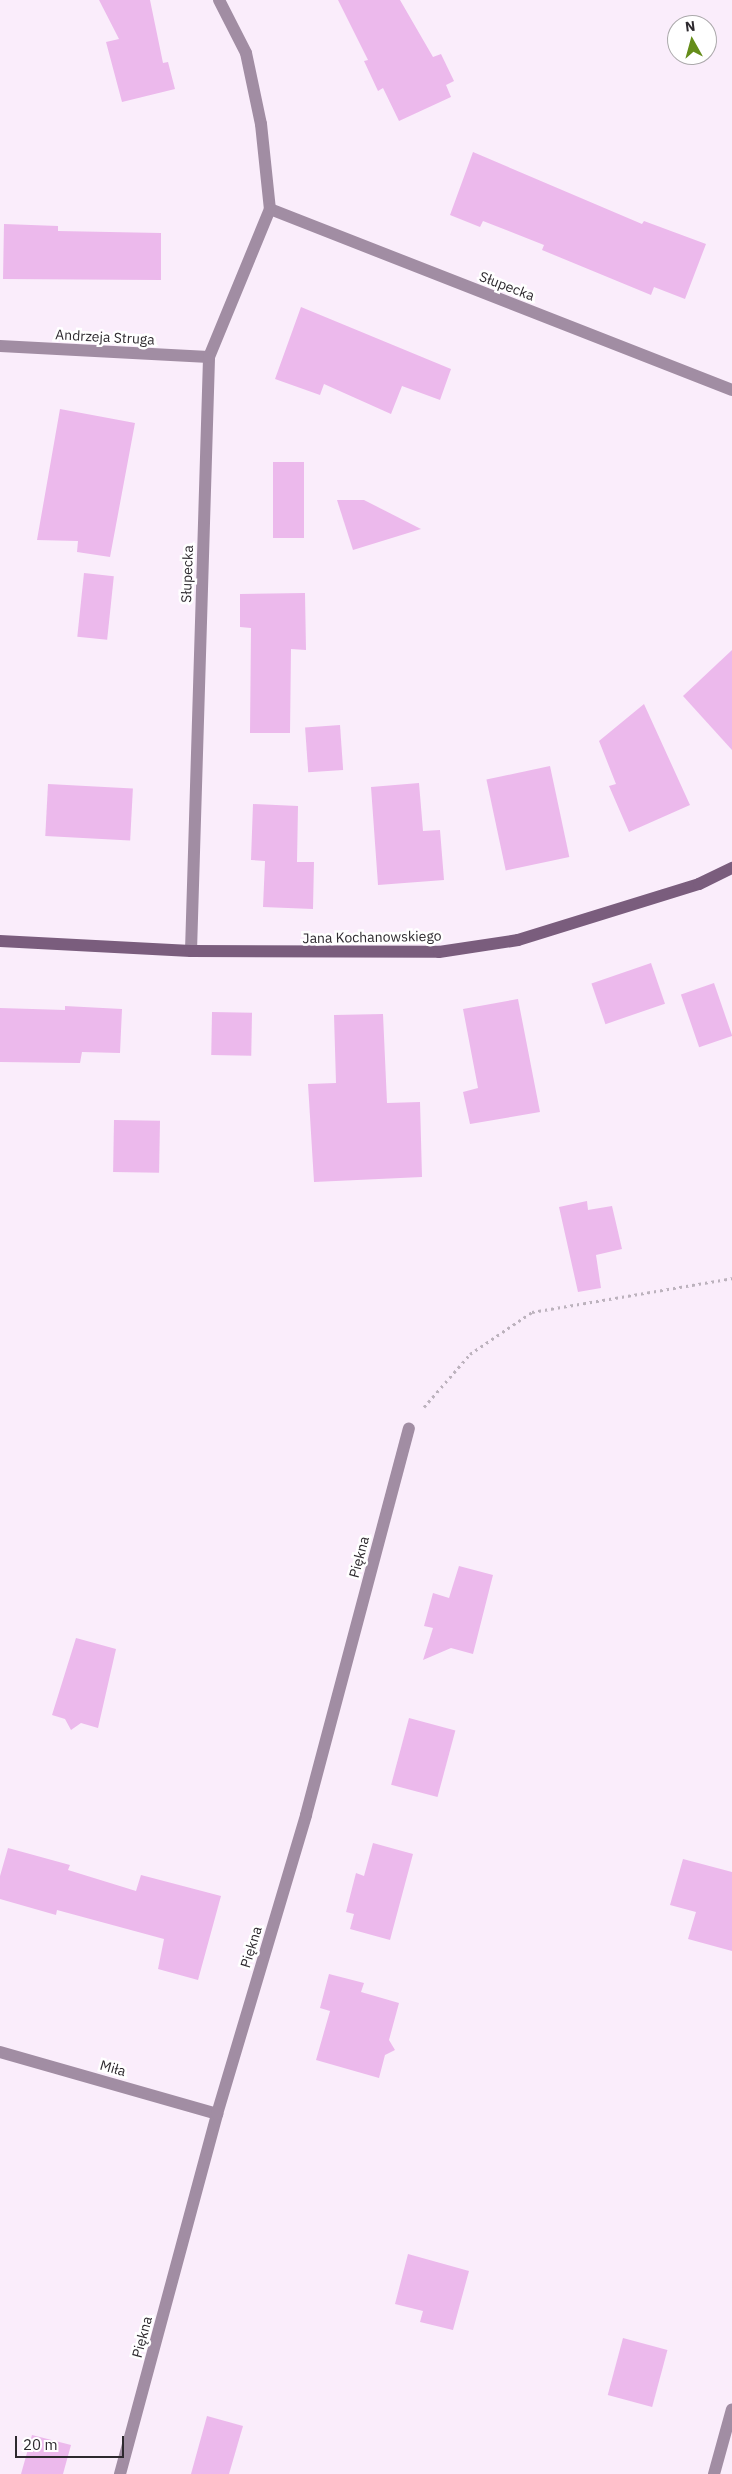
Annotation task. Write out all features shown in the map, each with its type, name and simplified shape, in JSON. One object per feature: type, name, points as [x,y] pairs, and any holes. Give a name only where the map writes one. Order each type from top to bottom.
[{"type":"street","name":"Słupecka","points":[[191,950],[209,357],[270,210],[261,124],[246,53],[219,0]]},
{"type":"street","name":"Słupecka","points":[[270,210],[732,390]]},
{"type":"street","name":"Andrzeja Struga","points":[[0,346],[209,357]]},
{"type":"street","name":"Jana Kochanowskiego","points":[[0,941],[191,950],[439,952],[518,940],[699,884],[732,868]]},
{"type":"street","name":"Piękna","points":[[120,2474],[217,2114],[306,1815],[409,1428]]},
{"type":"street","name":"Miła","points":[[0,2052],[217,2114]]},
{"type":"street","points":[[714,2474],[732,2409]]},
{"type":"path","points":[[409,1428],[436,1390],[470,1354],[532,1312],[732,1278]]},
{"type":"building","points":[[99,0],[150,0],[163,63],[168,62],[175,89],[122,102],[106,42],[119,39]]},
{"type":"building","points":[[338,0],[400,0],[433,57],[441,54],[454,81],[446,85],[451,97],[399,121],[383,88],[378,91],[364,61],[368,60]]},
{"type":"building","points":[[473,152],[642,224],[644,221],[706,244],[685,299],[654,287],[651,295],[542,250],[544,245],[483,221],[480,227],[450,215]]},
{"type":"building","points":[[4,224],[58,226],[58,231],[161,233],[161,280],[3,279]]},
{"type":"building","points":[[301,307],[451,369],[440,400],[402,386],[391,414],[324,384],[320,395],[275,379]]},
{"type":"building","points":[[60,409],[135,423],[110,557],[77,552],[78,541],[37,540]]},
{"type":"building","points":[[273,462],[304,462],[304,538],[273,538]]},
{"type":"building","points":[[337,500],[364,500],[421,529],[353,550]]},
{"type":"building","points":[[84,573],[114,576],[107,640],[77,637]]},
{"type":"building","points":[[305,593],[306,650],[291,649],[290,733],[250,733],[251,628],[240,627],[240,594]]},
{"type":"building","points":[[732,650],[732,750],[683,696]]},
{"type":"building","points":[[644,704],[690,805],[629,832],[609,786],[616,784],[599,741]]},
{"type":"building","points":[[340,725],[343,770],[308,772],[305,727]]},
{"type":"building","points":[[550,766],[569,857],[506,870],[486,780]]},
{"type":"building","points":[[419,783],[423,831],[440,830],[444,880],[378,885],[371,787]]},
{"type":"building","points":[[48,784],[133,788],[130,840],[45,836]]},
{"type":"building","points":[[253,804],[298,806],[297,862],[314,862],[313,909],[263,907],[265,861],[251,860]]},
{"type":"building","points":[[651,963],[665,1004],[605,1024],[591,984]]},
{"type":"building","points":[[714,983],[732,1036],[699,1047],[681,994]]},
{"type":"building","points":[[518,999],[540,1112],[470,1124],[463,1092],[478,1088],[463,1009]]},
{"type":"building","points":[[65,1006],[122,1009],[120,1053],[82,1052],[80,1063],[0,1062],[0,1008],[65,1010]]},
{"type":"building","points":[[212,1012],[252,1013],[251,1056],[211,1055]]},
{"type":"building","points":[[383,1014],[387,1103],[420,1102],[422,1177],[314,1182],[308,1084],[336,1083],[334,1015]]},
{"type":"building","points":[[114,1120],[160,1121],[159,1173],[113,1172]]},
{"type":"building","points":[[587,1201],[588,1210],[612,1206],[622,1249],[596,1255],[601,1288],[578,1292],[559,1207]]},
{"type":"building","points":[[459,1566],[493,1575],[473,1654],[451,1648],[423,1660],[433,1628],[424,1626],[433,1593],[449,1598]]},
{"type":"building","points":[[76,1638],[116,1649],[98,1728],[81,1723],[71,1730],[65,1719],[52,1715]]},
{"type":"building","points":[[409,1718],[455,1730],[438,1797],[391,1785]]},
{"type":"building","points":[[373,1843],[413,1854],[390,1940],[350,1929],[354,1914],[346,1912],[356,1873],[364,1876]]},
{"type":"building","points":[[8,1848],[70,1865],[68,1870],[136,1891],[141,1875],[221,1896],[198,1980],[158,1969],[164,1939],[57,1910],[56,1915],[0,1899],[0,1876]]},
{"type":"building","points":[[683,1859],[732,1872],[732,1951],[688,1939],[696,1912],[670,1905]]},
{"type":"building","points":[[329,1974],[364,1983],[361,1992],[399,2003],[389,2040],[395,2050],[385,2055],[379,2078],[316,2060],[330,2011],[320,2008]]},
{"type":"building","points":[[408,2254],[469,2271],[453,2330],[420,2322],[423,2311],[395,2304]]},
{"type":"building","points":[[623,2338],[667,2350],[652,2407],[608,2395]]},
{"type":"building","points":[[207,2416],[243,2426],[229,2474],[191,2474]]},
{"type":"building","points":[[32,2435],[71,2445],[63,2474],[21,2474]]}]
